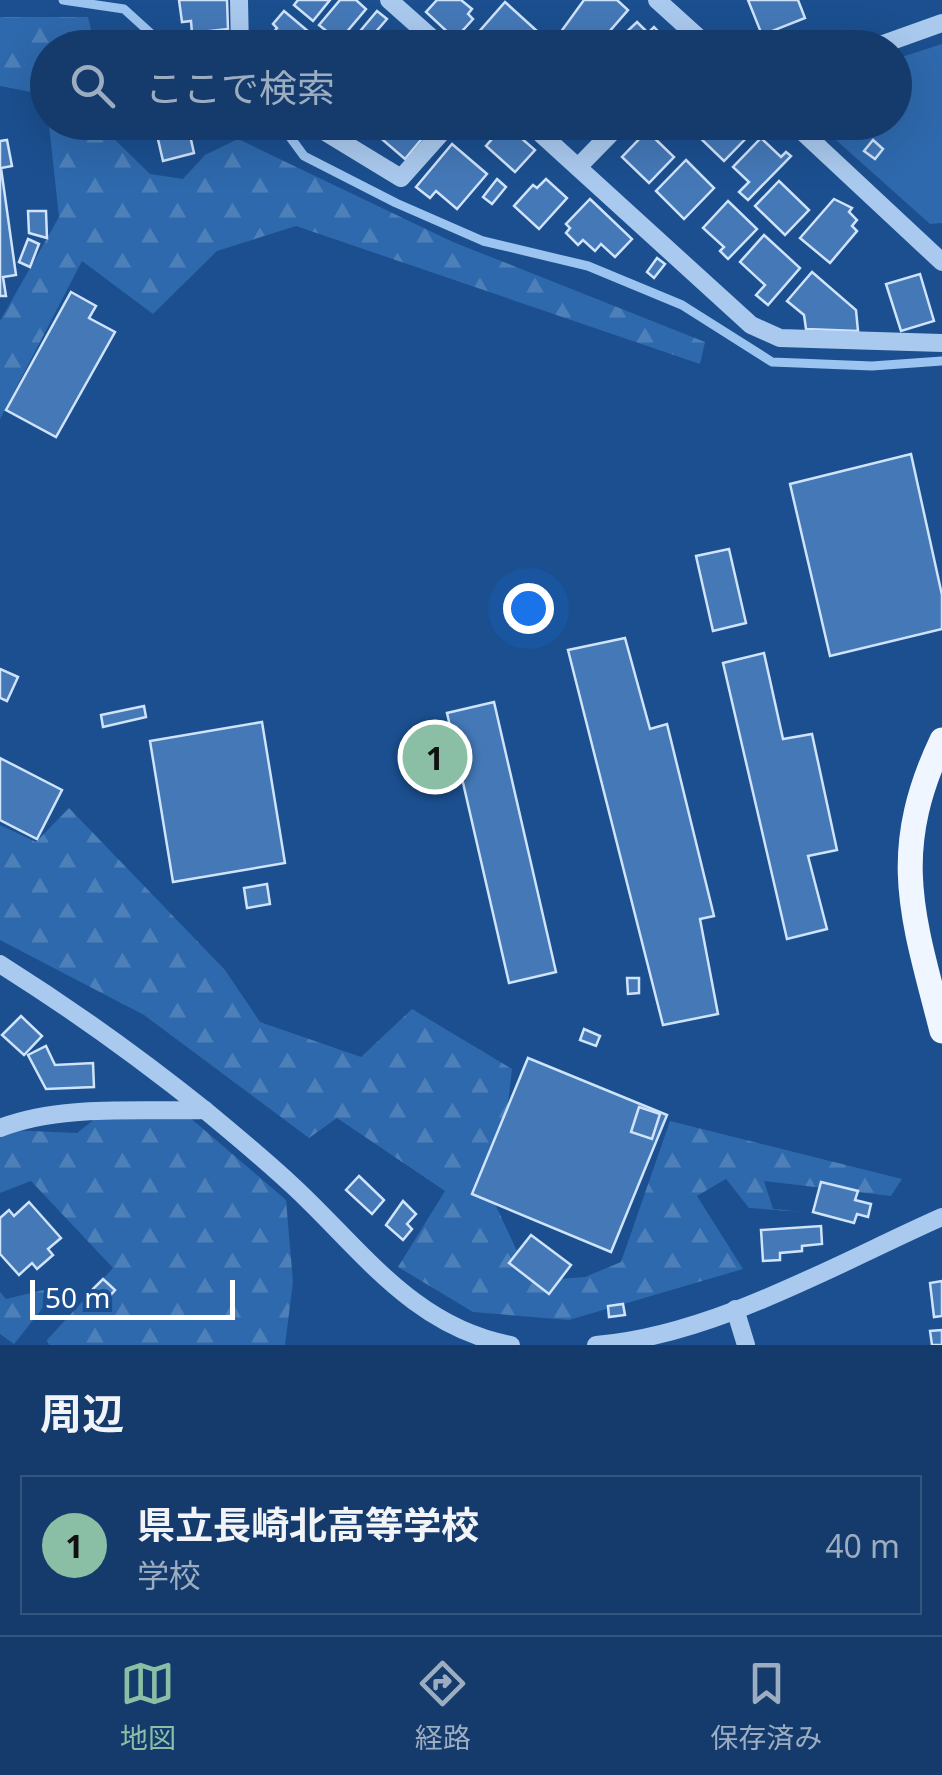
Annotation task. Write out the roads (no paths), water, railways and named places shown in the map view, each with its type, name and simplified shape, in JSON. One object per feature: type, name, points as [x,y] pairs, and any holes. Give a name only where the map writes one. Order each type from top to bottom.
[{"type":"main road","points":[[942,740],[926,774],[909,838],[909,902],[942,1032]]},
{"type":"street","points":[[239,0],[240,30]]},
{"type":"street","points":[[390,0],[423,30]]},
{"type":"street","points":[[657,0],[687,30]]},
{"type":"street","points":[[912,34],[942,23]]},
{"type":"street","points":[[339,140],[401,178],[435,140]]},
{"type":"street","points":[[548,140],[751,325],[780,338],[942,344]]},
{"type":"street","points":[[578,167],[604,140]]},
{"type":"street","points":[[811,140],[942,262]]},
{"type":"street","points":[[0,964],[205,1110],[293,1186],[393,1288],[450,1324],[484,1340],[511,1345]]},
{"type":"street","points":[[0,1128],[17,1121],[81,1114],[205,1110]]},
{"type":"street","points":[[596,1345],[628,1342],[735,1309],[942,1217]]},
{"type":"street","points":[[735,1309],[746,1345]]},
{"type":"waterway","points":[[63,0],[124,9],[147,30]]},
{"type":"waterway","points":[[292,140],[304,156],[483,241],[588,266],[682,305],[772,362],[872,366],[942,361]]},
{"type":"place","name":"県立長崎北高等学校","points":[[435,757]]}]
